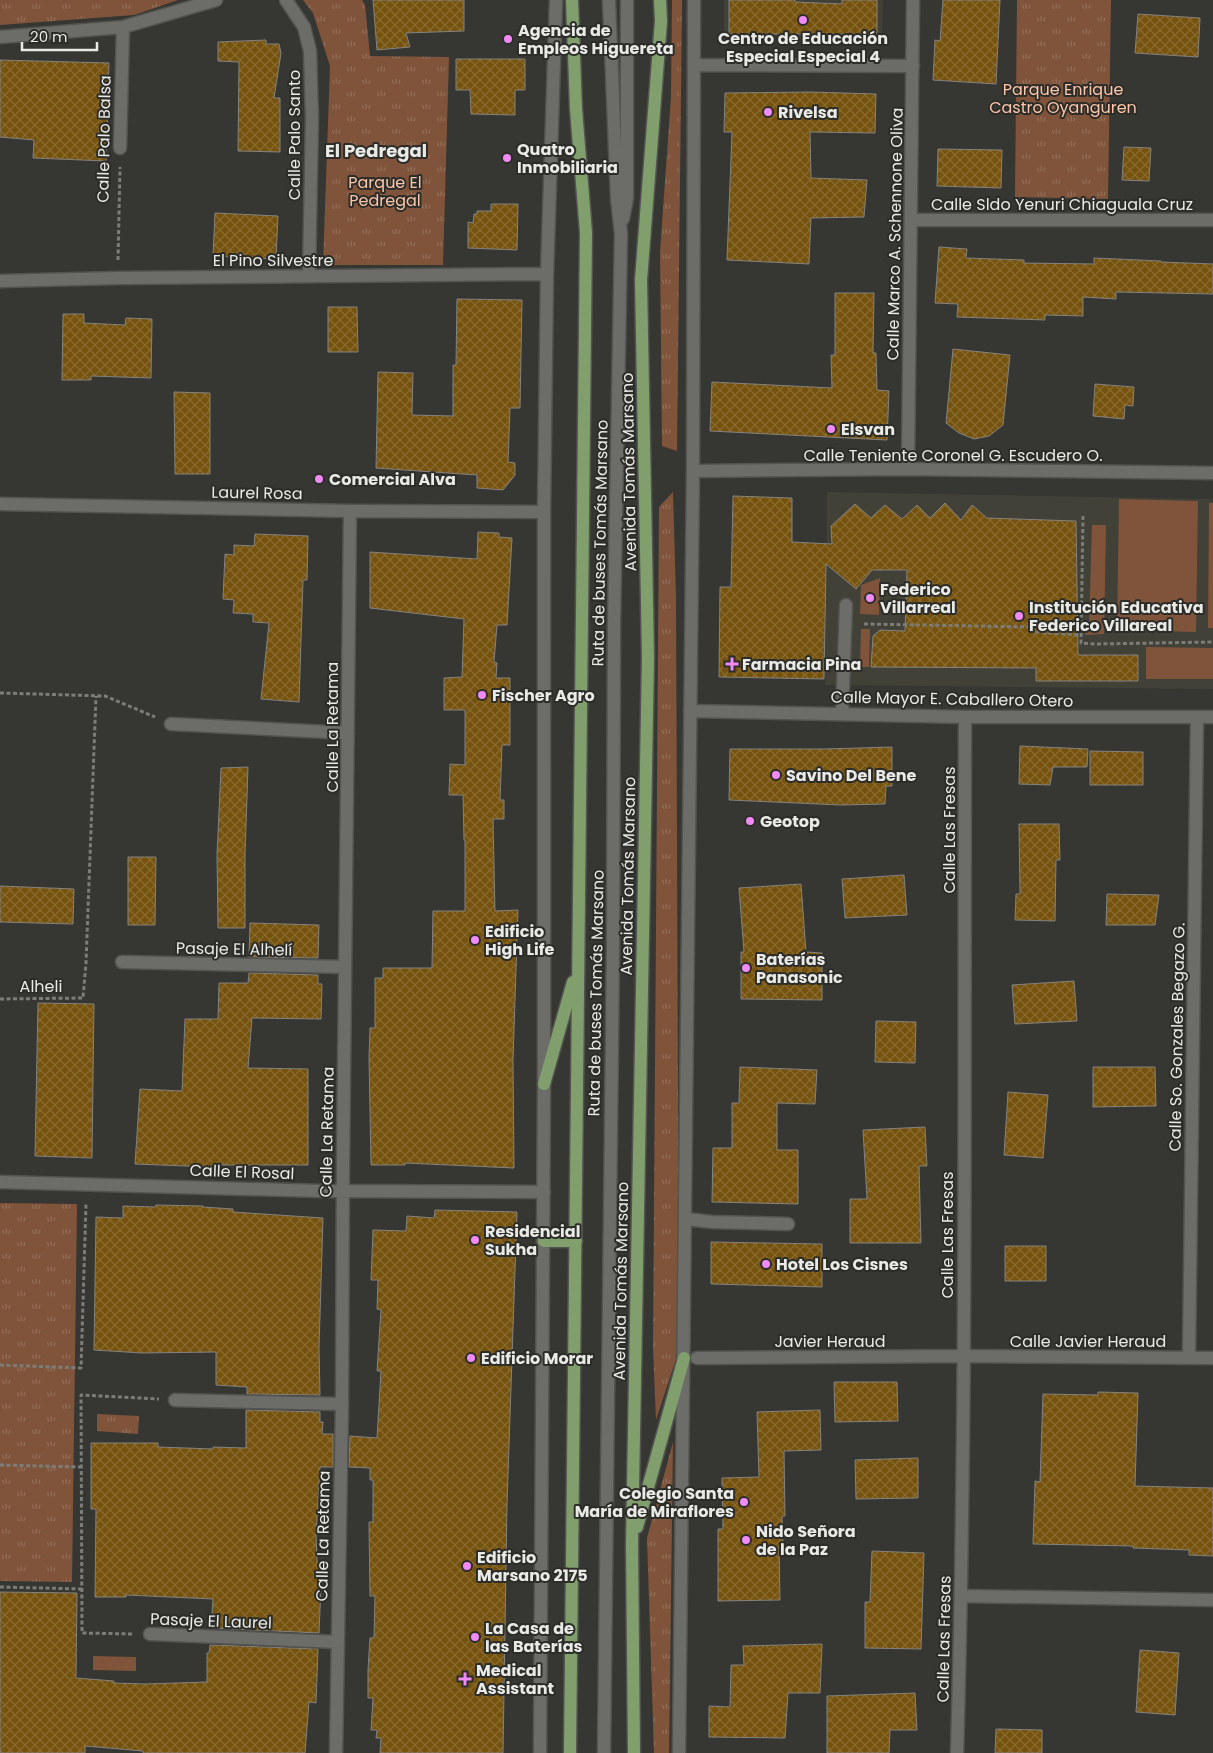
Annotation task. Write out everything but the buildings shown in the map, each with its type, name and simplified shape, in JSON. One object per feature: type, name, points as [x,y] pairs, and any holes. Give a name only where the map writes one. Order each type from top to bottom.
[{"type":"main road","points":[[570,1753],[586,232],[576,109],[572,0]]},
{"type":"main road","name":"Avenida Tomás Marsano","points":[[634,1753],[632,1544],[648,640],[641,280],[661,21],[660,0]]},
{"type":"main road","points":[[544,1084],[578,965]]},
{"type":"main road","points":[[544,1241],[576,1241]]},
{"type":"main road","points":[[632,1544],[691,1358]]},
{"type":"street","points":[[0,37],[123,27],[216,0]]},
{"type":"street","name":"Calle Palo Santo","points":[[286,0],[304,27],[311,61],[309,276]]},
{"type":"street","points":[[540,1753],[544,1241],[544,512],[547,274],[556,0]]},
{"type":"street","name":"Ruta de buses Tomás Marsano","points":[[604,1753],[614,947],[614,623],[621,234],[617,198],[610,0]]},
{"type":"street","name":"Ruta de buses Tomás Marsano","points":[[621,234],[627,198],[627,0]]},
{"type":"street","points":[[679,1753],[691,1358],[686,1219],[693,472],[694,0]]},
{"type":"street","name":"Calle Marco A. Schennone Oliva","points":[[908,469],[913,0]]},
{"type":"street","name":"Calle Palo Balsa","points":[[120,148],[123,27]]},
{"type":"street","points":[[694,64],[913,66]]},
{"type":"street","name":"Calle Sldo Yenuri Chiaguala Cruz","points":[[911,220],[1213,220]]},
{"type":"street","name":"El Pino Silvestre","points":[[0,281],[547,274]]},
{"type":"street","name":"Calle Teniente Coronel G. Escudero O.","points":[[693,472],[908,469],[1213,473]]},
{"type":"street","name":"Laurel Rosa","points":[[0,504],[350,511],[544,512]]},
{"type":"street","name":"Calle La Retama","points":[[336,1753],[342,1404],[342,1191],[350,511]]},
{"type":"street","points":[[842,714],[846,605]]},
{"type":"street","name":"Calle Mayor E. Caballero Otero","points":[[690,711],[965,717],[1213,717]]},
{"type":"street","name":"Calle Las Fresas","points":[[957,1753],[962,1596],[964,1356],[965,717]]},
{"type":"street","name":"Calle So. Gonzales Begazo G.","points":[[1190,1357],[1197,717]]},
{"type":"street","points":[[171,724],[348,733]]},
{"type":"street","name":"Pasaje El Alhelí","points":[[122,962],[345,967]]},
{"type":"street","name":"Calle El Rosal","points":[[0,1182],[342,1191],[544,1192]]},
{"type":"street","points":[[686,1219],[712,1222],[788,1224]]},
{"type":"street","name":"Calle Javier Heraud","points":[[964,1356],[1213,1358]]},
{"type":"street","name":"Javier Heraud","points":[[691,1358],[964,1356]]},
{"type":"street","points":[[175,1400],[342,1404]]},
{"type":"street","points":[[962,1596],[1213,1600]]},
{"type":"street","name":"Pasaje El Laurel","points":[[150,1634],[338,1642]]},
{"type":"path","name":"Calle Palo Balsa","points":[[118,253],[120,148]]},
{"type":"path","points":[[1083,516],[1081,643],[1213,642]]},
{"type":"path","points":[[846,623],[1033,627],[1034,632],[1080,634]]},
{"type":"path","points":[[0,693],[105,696],[171,724]]},
{"type":"path","name":"Alheli","points":[[0,999],[83,998],[96,696]]},
{"type":"path","points":[[0,1365],[81,1368],[86,1183]]},
{"type":"path","points":[[0,1587],[82,1590],[81,1395],[175,1400]]},
{"type":"path","points":[[0,1465],[81,1468]]},
{"type":"path","name":"Pasaje El Laurel","points":[[82,1590],[82,1633],[150,1634]]},
{"type":"shaded area","name":"Centro de Educación Especial Especial 4","points":[[724,0],[883,0],[882,43],[724,41]]},
{"type":"shaded area","name":"Institución Educativa Federico Villareal","points":[[827,492],[1213,499],[1213,689],[825,685]]},
{"type":"green space","points":[[0,0],[178,0],[134,15],[0,25]]},
{"type":"green space","name":"Parque El Pedregal","points":[[303,0],[362,0],[365,5],[370,56],[449,57],[443,265],[323,265],[330,66],[313,13]]},
{"type":"green space","points":[[672,0],[682,0],[677,451],[662,446],[660,252],[671,97]]},
{"type":"green space","name":"Parque Enrique Castro Oyanguren","points":[[1017,0],[1111,0],[1108,199],[1015,197]]},
{"type":"green space","points":[[673,492],[676,597],[679,1350],[656,1420],[653,1347],[659,507]]},
{"type":"green space","points":[[1119,499],[1198,501],[1196,632],[1117,630]]},
{"type":"green space","points":[[1209,503],[1213,503],[1213,628],[1208,628]]},
{"type":"green space","points":[[1092,525],[1106,525],[1104,634],[1085,635],[1085,627],[1089,627]]},
{"type":"green space","points":[[880,578],[879,615],[860,614],[861,585]]},
{"type":"green space","points":[[861,629],[870,629],[869,667],[860,667]]},
{"type":"green space","points":[[1146,647],[1213,648],[1213,679],[1146,679]]},
{"type":"green space","points":[[0,1203],[77,1204],[72,1582],[0,1581]]},
{"type":"green space","points":[[97,1414],[139,1416],[138,1434],[97,1431]]},
{"type":"green space","points":[[673,1442],[669,1753],[654,1753],[647,1538]]},
{"type":"green space","points":[[93,1656],[136,1657],[136,1671],[93,1670]]},
{"type":"place","name":"Centro de Educación Especial Especial 4","points":[[803,20]]},
{"type":"place","name":"Agencia de Empleos Higuereta","points":[[508,39]]},
{"type":"place","name":"Rivelsa","points":[[768,112]]},
{"type":"place","name":"Quatro Inmobiliaria","points":[[507,158]]},
{"type":"place","name":"Elsvan","points":[[831,429]]},
{"type":"place","name":"Comercial Alva","points":[[319,479]]},
{"type":"place","name":"Federico Villarreal","points":[[870,598]]},
{"type":"place","name":"Institución Educativa Federico Villareal","points":[[1019,616]]},
{"type":"place","name":"Farmacia Pina","points":[[732,664]]},
{"type":"place","name":"Fischer Agro","points":[[482,695]]},
{"type":"place","name":"Savino Del Bene","points":[[776,775]]},
{"type":"place","name":"Geotop","points":[[750,821]]},
{"type":"place","name":"Edificio High Life","points":[[475,940]]},
{"type":"place","name":"Baterías Panasonic","points":[[746,968]]},
{"type":"place","name":"Residencial Sukha","points":[[475,1240]]},
{"type":"place","name":"Hotel Los Cisnes","points":[[766,1264]]},
{"type":"place","name":"Edificio Morar","points":[[471,1358]]},
{"type":"place","name":"Colegio Santa María de Miraflores","points":[[744,1502]]},
{"type":"place","name":"Nido Señora de la Paz","points":[[746,1540]]},
{"type":"place","name":"Edificio Marsano 2175","points":[[467,1566]]},
{"type":"place","name":"La Casa de las Baterías","points":[[475,1637]]},
{"type":"place","name":"Medical Assistant","points":[[465,1679]]},
{"type":"district","name":"El Pedregal","points":[[376,150]]}]
